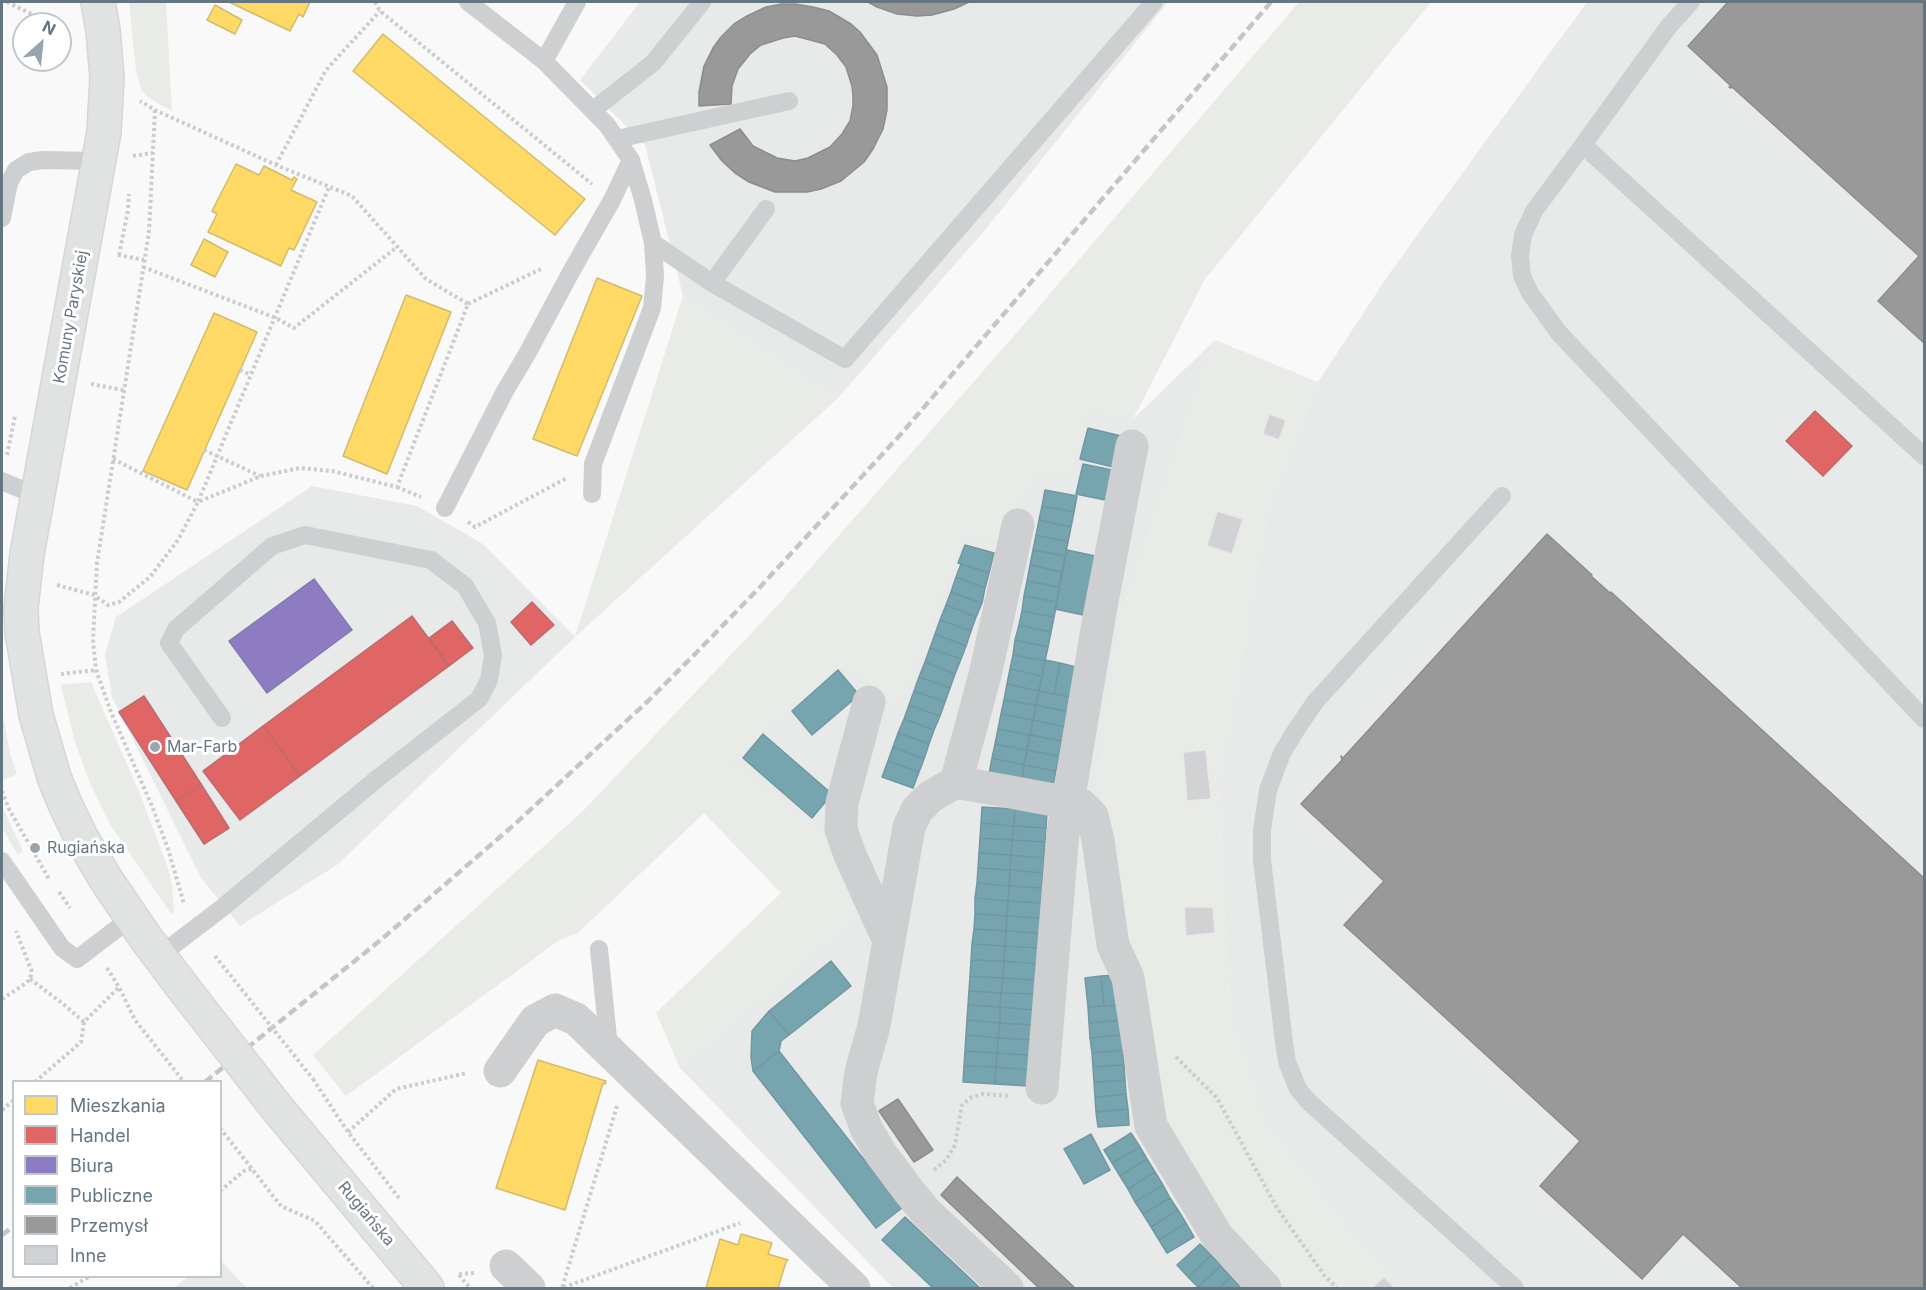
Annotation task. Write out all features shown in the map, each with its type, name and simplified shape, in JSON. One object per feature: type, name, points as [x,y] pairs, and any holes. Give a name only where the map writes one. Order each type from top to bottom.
[{"type":"street","name":"Komuny Paryskiej","points":[[12,633],[21,608],[37,496],[99,161],[107,77],[98,2]]},
{"type":"street","points":[[1042,1088],[1063,832],[1131,446]]},
{"type":"street","points":[[956,782],[985,675],[1018,525]]},
{"type":"street","name":"Rugiańska","points":[[12,633],[54,777],[81,837],[132,918],[277,1108],[428,1288]]},
{"type":"street","points":[[869,702],[842,803],[841,830],[889,941]]},
{"type":"street","points":[[1007,1288],[925,1211],[866,1128],[856,1103],[861,1072],[874,1026],[909,826],[917,810],[930,797],[956,782],[1080,804],[1087,810],[1095,824],[1113,945],[1128,978],[1151,1126],[1217,1236],[1265,1288]]},
{"type":"street","points":[[502,1067],[535,1021],[555,1010],[576,1018],[854,1288]]},
{"type":"street","points":[[506,1266],[529,1288]]},
{"type":"lane","points":[[468,2],[544,62],[607,124],[631,160],[643,200],[653,243],[655,276],[652,308],[593,464],[592,494]]},
{"type":"lane","points":[[544,62],[577,2]]},
{"type":"lane","points":[[593,110],[653,63],[702,2]]},
{"type":"lane","points":[[653,243],[712,284],[845,359],[1154,2]]},
{"type":"lane","points":[[1691,2],[1669,26],[1534,211],[1523,235],[1520,256],[1522,276],[1530,293],[1559,333],[1924,719]]},
{"type":"lane","points":[[617,139],[789,101]]},
{"type":"lane","points":[[1583,145],[1924,456]]},
{"type":"lane","points":[[445,508],[505,391],[612,200],[631,160]]},
{"type":"lane","points":[[2,218],[9,183],[16,170],[29,162],[99,161]]},
{"type":"lane","points":[[712,284],[766,209]]},
{"type":"lane","points":[[2,481],[37,496]]},
{"type":"lane","points":[[1502,496],[1315,702],[1296,729],[1282,753],[1268,790],[1262,830],[1262,860],[1287,1062],[1298,1089],[1308,1101],[1515,1288]]},
{"type":"lane","points":[[159,956],[479,699],[489,680],[493,655],[487,623],[465,586],[431,560],[305,535],[272,546],[176,629],[169,643],[222,718]]},
{"type":"lane","points":[[2,861],[62,948],[77,958],[132,918]]},
{"type":"lane","points":[[599,949],[618,1060]]},
{"type":"path","points":[[7,2],[27,12]]},
{"type":"path","points":[[375,2],[380,11],[612,200]]},
{"type":"path","points":[[276,165],[326,70],[380,11]]},
{"type":"path","points":[[404,1203],[348,1132],[313,1079],[215,956],[188,915],[168,849],[96,670],[93,640],[94,595],[112,459],[149,232],[155,110],[351,196],[426,279],[468,304]]},
{"type":"path","points":[[94,595],[108,605],[119,602],[150,577],[178,540],[198,502],[329,187]]},
{"type":"path","points":[[143,267],[276,318],[294,328],[397,247]]},
{"type":"path","points":[[118,255],[144,260]]},
{"type":"path","points":[[397,487],[468,304],[553,264]]},
{"type":"path","points":[[240,370],[251,375]]},
{"type":"path","points":[[90,384],[123,390]]},
{"type":"path","points":[[204,450],[261,477]]},
{"type":"path","points":[[112,459],[198,502],[261,477],[300,468],[332,471],[397,487],[420,497]]},
{"type":"path","points":[[475,527],[593,464]]},
{"type":"path","points":[[2,999],[25,984],[32,972],[11,922]]},
{"type":"path","points":[[30,979],[84,1022]]},
{"type":"path","points":[[37,1080],[81,1042],[84,1022],[119,987]]},
{"type":"path","points":[[135,1020],[182,1080]]},
{"type":"path","points":[[1175,1056],[1217,1098],[1277,1208],[1324,1275],[1337,1288]]},
{"type":"path","points":[[618,1060],[562,1288],[774,1211]]},
{"type":"path","points":[[348,1132],[396,1089],[502,1067]]},
{"type":"path","points":[[955,1145],[962,1105],[970,1098],[983,1094],[1017,1097],[1042,1088]]},
{"type":"path","points":[[222,1130],[281,1206],[315,1221],[373,1288]]},
{"type":"path","points":[[222,1189],[252,1168]]},
{"type":"path","points":[[452,1266],[470,1288]]},
{"type":"path","points":[[459,1274],[473,1274]]},
{"type":"path","points":[[70,1288],[87,1278]]},
{"type":"shaded area","points":[[129,2],[166,2],[172,111],[147,97],[141,89],[136,71]]},
{"type":"shaded area","points":[[640,2],[1168,2],[985,230],[837,399],[683,296],[645,145],[580,80]]},
{"type":"shaded area","points":[[1299,2],[1431,2],[1205,279],[1133,419],[1086,408],[1068,480],[1035,473],[995,539],[964,531],[897,705],[847,663],[730,761],[826,834],[857,918],[680,1068],[656,1013],[781,893],[704,813],[579,932],[558,941],[346,1096],[313,1055],[583,811],[778,605],[1013,337]]},
{"type":"shaded area","points":[[1587,2],[1924,2],[1924,1288],[1403,1288],[1351,1235],[1263,1120],[1230,1018],[1218,787],[1268,508],[1318,382],[1389,274]]},
{"type":"shaded area","points":[[683,296],[837,399],[575,637]]},
{"type":"shaded area","points":[[1215,340],[1122,613],[1097,786],[1121,836],[1126,939],[1226,1234],[1284,1288],[893,1288],[680,1068],[856,918],[826,834],[729,761],[824,678],[847,663],[897,705],[964,531],[995,539],[1035,473],[1068,479],[1086,408],[1133,419]]},
{"type":"shaded area","points":[[1215,340],[1318,382],[1268,508],[1218,787],[1230,1018],[1263,1120],[1351,1235],[1403,1288],[1284,1288],[1226,1234],[1162,1123],[1126,939],[1121,836],[1097,786],[1122,613]]},
{"type":"shaded area","points":[[312,486],[417,506],[483,544],[575,637],[337,865],[240,926],[201,878],[112,697],[105,654],[116,617]]},
{"type":"shaded area","points":[[91,682],[140,794],[168,868],[172,885],[174,910],[172,915],[111,826],[89,781],[75,742],[61,685]]},
{"type":"shaded area","points":[[2,709],[10,754],[17,774],[3,780],[2,776]]},
{"type":"shaded area","points":[[2,806],[23,851],[18,855],[2,828]]},
{"type":"shaded area","points":[[222,1262],[247,1288],[174,1288],[187,1278],[222,1278]]},
{"type":"building: Mieszkania","points":[[229,2],[310,2],[303,17],[299,14],[290,31]]},
{"type":"building: Mieszkania","points":[[215,5],[242,20],[235,34],[207,20]]},
{"type":"building: Mieszkania","points":[[383,34],[585,199],[555,235],[353,71]]},
{"type":"building: Mieszkania","points":[[236,164],[259,175],[264,166],[292,180],[294,177],[297,179],[291,190],[317,202],[294,250],[289,248],[281,266],[208,232],[217,214],[212,211]]},
{"type":"building: Mieszkania","points":[[204,239],[228,252],[215,277],[191,265]]},
{"type":"building: Mieszkania","points":[[597,278],[642,296],[577,456],[533,439]]},
{"type":"building: Mieszkania","points":[[406,295],[451,312],[387,474],[343,456]]},
{"type":"building: Mieszkania","points":[[214,313],[257,332],[187,490],[143,471]]},
{"type":"building: Mieszkania","points":[[538,1060],[606,1081],[605,1084],[603,1083],[565,1210],[496,1188]]},
{"type":"building: Mieszkania","points":[[741,1234],[772,1243],[768,1254],[788,1260],[778,1288],[706,1288],[720,1239],[738,1245]]},
{"type":"building: Handel","points":[[1815,411],[1852,446],[1823,476],[1786,441]]},
{"type":"building: Handel","points":[[532,602],[554,625],[531,645],[511,622]]},
{"type":"building: Handel","points":[[412,616],[449,666],[300,776],[263,726]]},
{"type":"building: Handel","points":[[452,621],[473,648],[449,666],[429,638]]},
{"type":"building: Handel","points":[[144,696],[201,784],[176,801],[119,712]]},
{"type":"building: Handel","points":[[263,726],[300,776],[240,820],[203,771]]},
{"type":"building: Handel","points":[[201,784],[229,828],[204,844],[176,801]]},
{"type":"building: Biura","points":[[314,579],[352,630],[267,693],[229,641]]},
{"type":"building: Publiczne","points":[[1088,428],[1121,436],[1113,467],[1080,459]]},
{"type":"building: Publiczne","points":[[1083,464],[1117,471],[1110,501],[1076,494]]},
{"type":"building: Publiczne","points":[[1045,490],[1077,496],[1074,512],[1042,506]]},
{"type":"building: Publiczne","points":[[1042,506],[1074,512],[1071,527],[1039,520]]},
{"type":"building: Publiczne","points":[[1039,520],[1071,527],[1068,542],[1036,535]]},
{"type":"building: Publiczne","points":[[1036,535],[1068,542],[1065,556],[1033,550]]},
{"type":"building: Publiczne","points":[[965,545],[994,553],[989,573],[958,563]]},
{"type":"building: Publiczne","points":[[1033,550],[1065,556],[1062,572],[1030,565]]},
{"type":"building: Publiczne","points":[[1067,550],[1100,557],[1088,616],[1055,609]]},
{"type":"building: Publiczne","points":[[961,564],[989,573],[985,588],[956,577]]},
{"type":"building: Publiczne","points":[[1030,565],[1062,572],[1059,587],[1027,581]]},
{"type":"building: Publiczne","points":[[956,577],[985,588],[982,603],[951,592]]},
{"type":"building: Publiczne","points":[[1027,581],[1059,587],[1057,602],[1024,596]]},
{"type":"building: Publiczne","points":[[951,592],[982,603],[976,617],[946,605]]},
{"type":"building: Publiczne","points":[[1024,596],[1057,602],[1054,617],[1022,611]]},
{"type":"building: Publiczne","points":[[946,605],[976,617],[971,631],[940,620]]},
{"type":"building: Publiczne","points":[[1022,611],[1054,617],[1051,632],[1019,625]]},
{"type":"building: Publiczne","points":[[940,620],[971,631],[966,646],[935,634]]},
{"type":"building: Publiczne","points":[[1019,625],[1051,632],[1048,647],[1015,640]]},
{"type":"building: Publiczne","points":[[935,634],[966,646],[961,659],[930,648]]},
{"type":"building: Publiczne","points":[[1015,640],[1048,647],[1045,661],[1013,655]]},
{"type":"building: Publiczne","points":[[930,648],[961,659],[955,674],[925,662]]},
{"type":"building: Publiczne","points":[[1013,655],[1045,661],[1042,676],[1010,669]]},
{"type":"building: Publiczne","points":[[1045,660],[1060,663],[1054,694],[1039,691]]},
{"type":"building: Publiczne","points":[[925,662],[955,674],[950,688],[919,677]]},
{"type":"building: Publiczne","points":[[1060,663],[1076,667],[1071,697],[1054,694]]},
{"type":"building: Publiczne","points":[[1010,669],[1042,676],[1039,691],[1007,684]]},
{"type":"building: Publiczne","points":[[838,670],[859,695],[812,735],[792,711]]},
{"type":"building: Publiczne","points":[[919,677],[950,688],[945,702],[914,691]]},
{"type":"building: Publiczne","points":[[1007,684],[1039,691],[1036,705],[1004,700]]},
{"type":"building: Publiczne","points":[[914,691],[945,702],[940,716],[909,705]]},
{"type":"building: Publiczne","points":[[1039,691],[1071,697],[1068,712],[1036,705]]},
{"type":"building: Publiczne","points":[[1004,700],[1036,705],[1033,720],[1001,714]]},
{"type":"building: Publiczne","points":[[909,705],[940,716],[934,730],[904,719]]},
{"type":"building: Publiczne","points":[[1036,705],[1068,712],[1065,727],[1033,720]]},
{"type":"building: Publiczne","points":[[1001,714],[1033,720],[1030,735],[998,729]]},
{"type":"building: Publiczne","points":[[904,719],[934,730],[929,744],[898,733]]},
{"type":"building: Publiczne","points":[[1033,720],[1065,727],[1062,741],[1030,735]]},
{"type":"building: Publiczne","points":[[998,729],[1030,735],[1027,750],[995,744]]},
{"type":"building: Publiczne","points":[[898,733],[929,744],[924,759],[893,747]]},
{"type":"building: Publiczne","points":[[763,734],[832,794],[812,818],[743,758]]},
{"type":"building: Publiczne","points":[[1030,735],[1062,741],[1059,756],[1027,750]]},
{"type":"building: Publiczne","points":[[995,744],[1027,750],[1024,765],[992,758]]},
{"type":"building: Publiczne","points":[[893,747],[924,759],[919,772],[888,761]]},
{"type":"building: Publiczne","points":[[1027,750],[1059,756],[1056,771],[1024,765]]},
{"type":"building: Publiczne","points":[[992,758],[1024,765],[1022,780],[989,774]]},
{"type":"building: Publiczne","points":[[888,761],[919,772],[913,788],[882,777]]},
{"type":"building: Publiczne","points":[[1024,765],[1056,771],[1053,786],[1022,780]]},
{"type":"building: Publiczne","points":[[982,807],[1015,809],[1014,826],[981,823]]},
{"type":"building: Publiczne","points":[[1015,809],[1047,812],[1046,828],[1014,826]]},
{"type":"building: Publiczne","points":[[981,823],[1014,826],[1012,840],[980,838]]},
{"type":"building: Publiczne","points":[[1014,826],[1046,828],[1045,842],[1012,840]]},
{"type":"building: Publiczne","points":[[980,838],[1012,840],[1011,855],[979,853]]},
{"type":"building: Publiczne","points":[[1012,840],[1045,842],[1044,858],[1011,855]]},
{"type":"building: Publiczne","points":[[979,853],[1011,855],[1010,870],[978,868]]},
{"type":"building: Publiczne","points":[[1011,855],[1044,858],[1043,873],[1010,870]]},
{"type":"building: Publiczne","points":[[978,868],[1010,870],[1009,886],[977,883]]},
{"type":"building: Publiczne","points":[[1010,870],[1043,873],[1042,888],[1009,886]]},
{"type":"building: Publiczne","points":[[977,883],[1009,886],[1008,901],[975,898]]},
{"type":"building: Publiczne","points":[[1009,886],[1042,888],[1041,903],[1008,901]]},
{"type":"building: Publiczne","points":[[975,898],[1008,901],[1007,916],[975,914]]},
{"type":"building: Publiczne","points":[[1008,901],[1041,903],[1040,918],[1007,916]]},
{"type":"building: Publiczne","points":[[975,914],[1007,916],[1006,931],[974,929]]},
{"type":"building: Publiczne","points":[[1007,916],[1040,918],[1039,933],[1006,931]]},
{"type":"building: Publiczne","points":[[974,929],[1006,931],[1005,946],[972,944]]},
{"type":"building: Publiczne","points":[[1006,931],[1039,933],[1038,948],[1005,946]]},
{"type":"building: Publiczne","points":[[972,944],[1005,946],[1004,961],[971,960]]},
{"type":"building: Publiczne","points":[[1005,946],[1038,948],[1037,964],[1004,961]]},
{"type":"building: Publiczne","points":[[971,960],[1004,961],[1003,978],[970,976]]},
{"type":"building: Publiczne","points":[[831,961],[851,986],[789,1035],[769,1011]]},
{"type":"building: Publiczne","points":[[1004,961],[1037,964],[1035,980],[1003,978]]},
{"type":"building: Publiczne","points":[[1117,975],[1119,1005],[1104,1006],[1101,976]]},
{"type":"building: Publiczne","points":[[970,976],[1003,978],[1001,993],[969,991]]},
{"type":"building: Publiczne","points":[[1101,976],[1104,1006],[1088,1007],[1085,978]]},
{"type":"building: Publiczne","points":[[1003,978],[1035,980],[1034,994],[1001,993]]},
{"type":"building: Publiczne","points":[[969,991],[1001,993],[1000,1007],[968,1005]]},
{"type":"building: Publiczne","points":[[1001,993],[1034,994],[1033,1010],[1000,1007]]},
{"type":"building: Publiczne","points":[[968,1005],[1000,1007],[1000,1023],[967,1020]]},
{"type":"building: Publiczne","points":[[1119,1005],[1121,1020],[1089,1023],[1088,1007]]},
{"type":"building: Publiczne","points":[[1000,1007],[1033,1010],[1032,1025],[1000,1023]]},
{"type":"building: Publiczne","points":[[769,1011],[789,1035],[781,1041],[779,1051],[753,1071],[752,1031]]},
{"type":"building: Publiczne","points":[[967,1020],[1000,1023],[998,1038],[966,1035]]},
{"type":"building: Publiczne","points":[[1121,1020],[1122,1035],[1090,1038],[1089,1023]]},
{"type":"building: Publiczne","points":[[1000,1023],[1032,1025],[1031,1040],[998,1038]]},
{"type":"building: Publiczne","points":[[966,1035],[998,1038],[997,1053],[965,1051]]},
{"type":"building: Publiczne","points":[[1122,1035],[1123,1050],[1092,1053],[1090,1038]]},
{"type":"building: Publiczne","points":[[998,1038],[1031,1040],[1030,1055],[997,1053]]},
{"type":"building: Publiczne","points":[[1123,1050],[1124,1065],[1093,1067],[1092,1053]]},
{"type":"building: Publiczne","points":[[779,1051],[902,1208],[876,1228],[753,1071]]},
{"type":"building: Publiczne","points":[[965,1051],[997,1053],[996,1067],[964,1066]]},
{"type":"building: Publiczne","points":[[997,1053],[1030,1055],[1029,1070],[996,1067]]},
{"type":"building: Publiczne","points":[[1124,1065],[1125,1080],[1094,1082],[1093,1067]]},
{"type":"building: Publiczne","points":[[964,1066],[996,1067],[995,1084],[963,1082]]},
{"type":"building: Publiczne","points":[[996,1067],[1029,1070],[1028,1086],[995,1084]]},
{"type":"building: Publiczne","points":[[1125,1080],[1126,1094],[1095,1097],[1094,1082]]},
{"type":"building: Publiczne","points":[[1126,1094],[1128,1109],[1096,1112],[1095,1097]]},
{"type":"building: Publiczne","points":[[1128,1109],[1129,1125],[1098,1127],[1096,1112]]},
{"type":"building: Publiczne","points":[[1131,1133],[1140,1147],[1112,1163],[1104,1150]]},
{"type":"building: Publiczne","points":[[1091,1134],[1110,1170],[1084,1184],[1064,1149]]},
{"type":"building: Publiczne","points":[[1140,1147],[1147,1159],[1120,1176],[1112,1163]]},
{"type":"building: Publiczne","points":[[1147,1159],[1155,1172],[1128,1189],[1120,1176]]},
{"type":"building: Publiczne","points":[[1155,1172],[1163,1185],[1135,1202],[1128,1189]]},
{"type":"building: Publiczne","points":[[1163,1185],[1170,1198],[1143,1214],[1135,1202]]},
{"type":"building: Publiczne","points":[[1170,1198],[1178,1210],[1151,1227],[1143,1214]]},
{"type":"building: Publiczne","points":[[1178,1210],[1186,1223],[1159,1240],[1151,1227]]},
{"type":"building: Publiczne","points":[[905,1217],[980,1288],[933,1288],[882,1240]]},
{"type":"building: Publiczne","points":[[1186,1223],[1194,1237],[1167,1253],[1159,1240]]},
{"type":"building: Publiczne","points":[[1200,1244],[1211,1255],[1188,1277],[1177,1265]]},
{"type":"building: Publiczne","points":[[1211,1255],[1221,1266],[1198,1287],[1188,1277]]},
{"type":"building: Publiczne","points":[[1221,1266],[1231,1277],[1219,1288],[1198,1287]]},
{"type":"building: Publiczne","points":[[1231,1277],[1241,1288],[1219,1288]]},
{"type":"building: Przemysł","points":[[868,2],[969,2],[932,15],[917,16],[897,14]]},
{"type":"building: Przemysł","points":[[1728,2],[1924,2],[1924,343],[1878,301],[1919,256],[1732,87],[1729,87],[1731,86],[1688,46]]},
{"type":"building: Przemysł","points":[[795,4],[829,11],[851,24],[877,55],[887,87],[887,110],[883,129],[864,162],[841,181],[807,192],[775,192],[749,182],[722,161],[710,145],[740,129],[753,146],[777,158],[795,161],[808,158],[830,147],[850,121],[853,96],[846,67],[825,44],[795,36],[761,45],[738,69],[732,86],[731,104],[699,106],[704,66],[721,37],[734,24],[747,16],[766,7]]},
{"type":"building: Przemysł","points":[[1547,534],[1924,878],[1924,1288],[1742,1288],[1683,1234],[1642,1279],[1540,1186],[1580,1141],[1344,925],[1384,881],[1301,804],[1342,760],[1341,756],[1343,758]]},
{"type":"building: Przemysł","points":[[898,1099],[933,1150],[914,1162],[879,1111]]},
{"type":"building: Przemysł","points":[[957,1177],[1075,1288],[1039,1288],[941,1195]]},
{"type":"building: Inne","points":[[1269,414],[1286,420],[1279,440],[1263,434]]},
{"type":"building: Inne","points":[[1217,511],[1243,519],[1232,554],[1207,546]]},
{"type":"building: Inne","points":[[1206,750],[1211,799],[1187,801],[1183,752]]},
{"type":"building: Inne","points":[[1184,907],[1213,907],[1215,933],[1186,936]]},
{"type":"building: Inne","points":[[1384,1277],[1395,1288],[1373,1287]]},
{"type":"railway","points":[[207,1080],[383,938],[515,824],[648,701],[696,653],[901,434],[1271,2]]},
{"type":"railway","points":[[2,1235],[12,1228]]},
{"type":"place","name":"Mar-Farb","points":[[155,747]]},
{"type":"place","name":"Rugiańska","points":[[35,848]]}]
